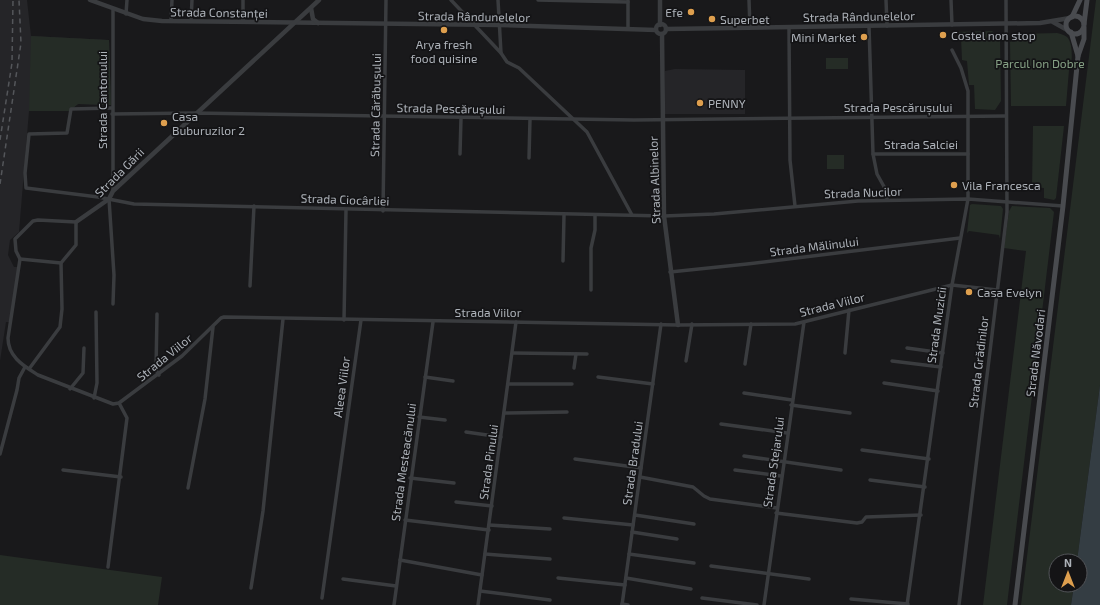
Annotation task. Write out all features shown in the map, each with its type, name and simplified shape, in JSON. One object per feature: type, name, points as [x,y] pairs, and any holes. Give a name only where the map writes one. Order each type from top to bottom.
[{"type":"main road","points":[[1071,18],[1080,18],[1084,27],[1080,33],[1070,32],[1067,24],[1080,0]]},
{"type":"main road","name":"Strada Năvodari","points":[[1015,605],[1063,206],[1078,56],[1084,39],[1087,0]]},
{"type":"main road","name":"Strada Năvodari","points":[[1070,32],[1078,56]]},
{"type":"street","name":"Strada Constanței","points":[[92,0],[126,14],[143,19],[171,21],[292,23]]},
{"type":"street","points":[[126,14],[127,0]]},
{"type":"street","points":[[171,21],[172,0]]},
{"type":"street","points":[[191,21],[192,0]]},
{"type":"street","points":[[243,0],[243,22]]},
{"type":"street","points":[[292,23],[319,0]]},
{"type":"street","name":"Strada Cărăbușului","points":[[383,211],[386,0]]},
{"type":"street","points":[[451,0],[502,53],[507,62],[519,68],[587,132],[632,216]]},
{"type":"street","points":[[498,0],[502,53]]},
{"type":"street","points":[[538,0],[628,1],[628,29]]},
{"type":"street","points":[[660,0],[660,24],[656,30],[658,34],[662,34],[666,30],[665,26],[660,24]]},
{"type":"street","points":[[749,0],[750,28]]},
{"type":"street","points":[[886,0],[887,26]]},
{"type":"street","points":[[952,0],[952,25]]},
{"type":"street","name":"Strada Grădinilor","points":[[959,605],[1003,247],[1007,203],[1006,0]]},
{"type":"street","points":[[311,8],[313,19],[318,23]]},
{"type":"street","name":"Strada Cantonului","points":[[113,9],[113,190]]},
{"type":"street","name":"Strada Rândunelelor","points":[[666,30],[1005,24],[1053,22],[1071,18]]},
{"type":"street","points":[[1053,22],[1070,32]]},
{"type":"street","name":"Strada Rândunelelor","points":[[292,23],[499,25],[656,30]]},
{"type":"street","name":"Strada Gării","points":[[76,222],[109,199],[113,190],[292,23]]},
{"type":"street","name":"Strada Salciei","points":[[869,26],[873,154],[877,174],[887,192],[887,200]]},
{"type":"street","points":[[789,28],[790,160],[795,206]]},
{"type":"street","name":"Strada Albinelor","points":[[662,34],[664,216],[670,272],[678,324]]},
{"type":"street","name":"Strada Muzicii","points":[[907,604],[929,459],[952,285],[968,199],[968,91],[961,68],[952,50]]},
{"type":"street","name":"Strada Ciocârliei","points":[[112,108],[71,109],[67,133],[29,134],[25,172],[26,188],[109,199],[134,204],[254,206],[383,211],[664,216]]},
{"type":"street","name":"Strada Pescărușului","points":[[112,114],[195,113],[575,120],[1006,116]]},
{"type":"street","points":[[460,154],[461,118]]},
{"type":"street","points":[[529,158],[530,119]]},
{"type":"street","name":"Strada Salciei","points":[[873,154],[968,154]]},
{"type":"street","points":[[109,199],[114,275],[113,304]]},
{"type":"street","name":"Strada Nucilor","points":[[664,216],[714,214],[795,206],[887,200],[968,199],[1063,206]]},
{"type":"street","points":[[250,286],[254,206]]},
{"type":"street","points":[[344,320],[346,210]]},
{"type":"street","points":[[563,261],[564,214]]},
{"type":"street","points":[[591,290],[591,248],[595,230],[595,215]]},
{"type":"street","points":[[0,454],[19,378],[27,368],[53,339],[60,327],[61,263],[76,245],[76,222],[34,221],[15,239],[16,251],[20,259],[8,338],[10,350],[27,368],[70,389],[113,404],[119,403],[127,418],[108,567]]},
{"type":"street","name":"Strada Mălinului","points":[[670,272],[741,265],[960,238]]},
{"type":"street","points":[[20,259],[61,263]]},
{"type":"street","name":"Strada Viilor","points":[[119,403],[159,375],[182,356],[221,318],[434,322],[751,324],[804,322],[952,285],[997,290]]},
{"type":"street","points":[[845,353],[849,310]]},
{"type":"street","points":[[94,398],[97,383],[96,312]]},
{"type":"street","points":[[157,314],[156,370],[159,375]]},
{"type":"street","points":[[251,588],[263,511],[283,319]]},
{"type":"street","name":"Aleea Viilor","points":[[322,598],[361,320]]},
{"type":"street","name":"Strada Mesteacănului","points":[[394,605],[410,478],[434,322]]},
{"type":"street","name":"Strada Pinului","points":[[478,605],[516,322]]},
{"type":"street","name":"Strada Stejarului","points":[[764,605],[783,461],[804,322]]},
{"type":"street","name":"Strada Bradului","points":[[628,605],[622,605],[661,324]]},
{"type":"street","points":[[686,361],[692,324]]},
{"type":"street","points":[[745,364],[751,324]]},
{"type":"street","points":[[188,488],[205,399],[213,327]]},
{"type":"street","points":[[70,389],[83,372],[84,348]]},
{"type":"street","points":[[907,348],[943,353]]},
{"type":"street","points":[[513,353],[587,354]]},
{"type":"street","points":[[574,368],[576,354]]},
{"type":"street","points":[[892,361],[941,367]]},
{"type":"street","points":[[425,377],[453,381]]},
{"type":"street","points":[[598,377],[653,384]]},
{"type":"street","points":[[884,383],[938,391]]},
{"type":"street","points":[[508,384],[572,384]]},
{"type":"street","points":[[744,393],[792,400]]},
{"type":"street","points":[[792,404],[850,413]]},
{"type":"street","points":[[504,413],[567,412]]},
{"type":"street","points":[[419,417],[445,420]]},
{"type":"street","points":[[721,424],[787,433]]},
{"type":"street","points":[[466,432],[501,437]]},
{"type":"street","points":[[862,450],[929,459]]},
{"type":"street","points":[[744,456],[841,470]]},
{"type":"street","points":[[575,460],[641,468]]},
{"type":"street","points":[[63,470],[120,477]]},
{"type":"street","points":[[735,470],[781,476]]},
{"type":"street","points":[[640,477],[693,487],[710,499],[777,508]]},
{"type":"street","points":[[410,478],[454,483]]},
{"type":"street","points":[[870,480],[925,487]]},
{"type":"street","points":[[456,502],[492,506]]},
{"type":"street","points":[[776,513],[857,523],[862,522],[866,517],[921,515]]},
{"type":"street","points":[[634,515],[694,524]]},
{"type":"street","points":[[564,518],[633,525]]},
{"type":"street","points":[[405,520],[489,528],[550,529]]},
{"type":"street","points":[[632,532],[677,539]]},
{"type":"street","points":[[485,554],[550,559]]},
{"type":"street","points":[[629,554],[694,563]]},
{"type":"street","points":[[400,560],[482,575]]},
{"type":"street","points":[[711,566],[809,579]]},
{"type":"street","points":[[343,578],[396,586]]},
{"type":"street","points":[[558,578],[625,586]]},
{"type":"street","points":[[626,578],[691,589]]},
{"type":"street","points":[[480,592],[550,600]]},
{"type":"street","points":[[702,598],[757,605]]},
{"type":"street","points":[[852,599],[907,604]]},
{"type":"shaded area","points":[[0,0],[27,0],[31,36],[109,40],[111,105],[78,104],[69,111],[29,111],[19,232],[10,240],[8,255],[14,267],[20,267],[10,322],[6,322],[0,361]]},
{"type":"shaded area","points":[[675,69],[745,70],[745,114],[665,114],[665,71]]},
{"type":"shaded area","points":[[1100,385],[1100,605],[1071,605],[1073,593],[1088,593],[1088,553],[1078,553]]},
{"type":"green space","points":[[1096,0],[1100,0],[1100,385],[1078,553],[1048,553],[1048,593],[1073,593],[1071,605],[1021,605]]},
{"type":"green space","points":[[992,31],[1000,38],[1001,101],[995,110],[975,109],[974,85],[969,85],[967,61],[962,60],[961,37],[954,32]]},
{"type":"green space","name":"Parcul Ion Dobre","points":[[1057,33],[1067,37],[1071,48],[1072,58],[1069,70],[1066,106],[1011,106],[1010,42],[1017,38],[1019,34]]},
{"type":"green space","points":[[31,36],[109,40],[111,105],[78,104],[69,111],[29,111]]},
{"type":"green space","points":[[826,58],[848,58],[848,69],[826,69]]},
{"type":"green space","points":[[1033,126],[1064,126],[1056,198],[1054,200],[1044,198],[1044,188],[1032,187]]},
{"type":"green space","points":[[827,155],[844,155],[844,169],[827,169]]},
{"type":"green space","points":[[970,205],[1001,206],[1003,209],[1000,239],[999,235],[969,231],[967,233]]},
{"type":"green space","points":[[1012,206],[1050,208],[1054,212],[1007,605],[983,605],[1026,251],[1004,248],[1009,211]]},
{"type":"green space","points":[[0,555],[162,577],[158,605],[0,605]]},
{"type":"railway","points":[[0,140],[12,63],[13,0]]},
{"type":"railway","points":[[0,184],[21,43],[19,0]]},
{"type":"place","name":"Efe","points":[[691,12]]},
{"type":"place","name":"Superbet","points":[[712,19]]},
{"type":"place","name":"Arya fresh food quisine","points":[[444,30]]},
{"type":"place","name":"Costel non stop","points":[[943,35]]},
{"type":"place","name":"Mini Market","points":[[864,37]]},
{"type":"place","name":"PENNY","points":[[700,103]]},
{"type":"place","name":"Casa Buburuzilor 2","points":[[164,123]]},
{"type":"place","name":"Vila Francesca","points":[[954,185]]},
{"type":"place","name":"Casa Evelyn","points":[[969,292]]}]
